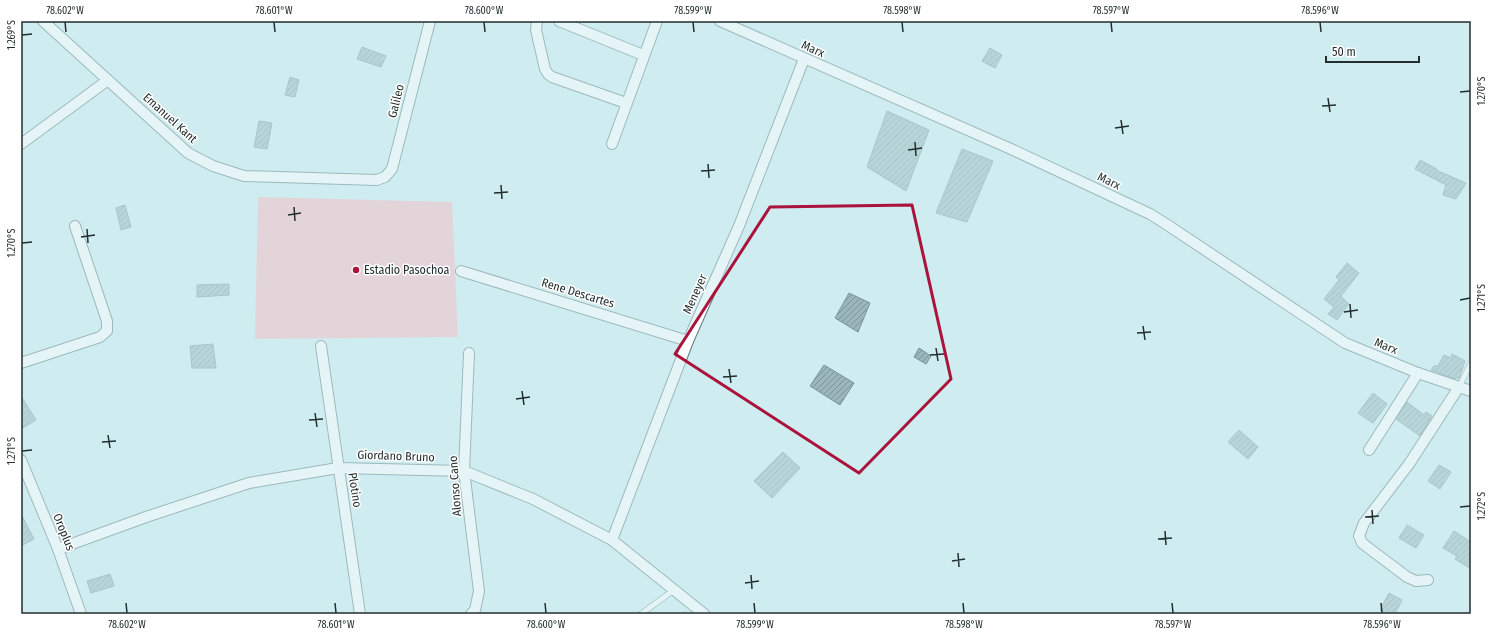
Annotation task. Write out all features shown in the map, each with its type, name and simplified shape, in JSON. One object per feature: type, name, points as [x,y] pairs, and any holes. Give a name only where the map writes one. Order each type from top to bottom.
[{"type":"street","name":"Emanuel Kant","points":[[43,21],[188,153],[213,166],[244,176],[377,180]]},
{"type":"street","name":"Galileo","points":[[377,180],[385,177],[392,169],[430,21]]},
{"type":"street","points":[[537,21],[536,30],[545,68],[548,74],[552,77],[626,103]]},
{"type":"street","points":[[559,21],[643,55]]},
{"type":"street","points":[[612,144],[656,21]]},
{"type":"street","name":"Marx","points":[[720,21],[1011,149],[1150,214],[1345,343],[1418,373],[1471,391]]},
{"type":"street","name":"Meneyer","points":[[612,540],[688,340],[739,226],[804,59]]},
{"type":"street","points":[[21,144],[108,80]]},
{"type":"street","points":[[21,363],[100,337],[107,331],[107,321],[75,226]]},
{"type":"street","name":"Rene Descartes","points":[[461,271],[688,340]]},
{"type":"street","name":"Plotino","points":[[321,346],[360,614]]},
{"type":"street","name":"Alonso Cano","points":[[469,353],[464,471],[479,590],[475,610],[471,614]]},
{"type":"street","points":[[1369,450],[1418,373]]},
{"type":"street","points":[[1428,580],[1416,581],[1407,577],[1362,543],[1360,536],[1364,523],[1409,464],[1459,387]]},
{"type":"street","name":"Oroplus","points":[[21,460],[58,549],[81,614]]},
{"type":"street","name":"Giordano Bruno","points":[[58,549],[146,517],[248,483],[338,468],[464,471],[533,499],[612,540],[704,614]]},
{"type":"lane","points":[[1459,387],[1471,363]]},
{"type":"lane","points":[[640,614],[674,590]]},
{"type":"highlighted area","points":[[912,205],[951,379],[859,473],[675,354],[770,207]]},
{"type":"shaded area","name":"Estadio Pasochoa","points":[[258,197],[452,202],[458,337],[255,339]]},
{"type":"building","points":[[362,47],[386,56],[381,67],[357,59]]},
{"type":"building","points":[[990,48],[1002,55],[995,68],[982,61]]},
{"type":"building","points":[[290,77],[299,80],[295,97],[285,95]]},
{"type":"building","points":[[887,111],[929,130],[906,191],[867,167]]},
{"type":"building","points":[[259,121],[272,123],[267,149],[254,147]]},
{"type":"building","points":[[962,149],[993,161],[967,222],[936,213]]},
{"type":"building","points":[[1420,160],[1437,169],[1436,170],[1466,183],[1456,199],[1443,195],[1446,185],[1415,169]]},
{"type":"building","points":[[125,205],[131,227],[121,230],[116,208]]},
{"type":"building","points":[[1347,263],[1359,273],[1341,296],[1349,304],[1337,320],[1328,314],[1334,307],[1324,299],[1339,280],[1336,277]]},
{"type":"building","points":[[229,284],[229,295],[197,297],[197,285]]},
{"type":"building","points":[[849,293],[870,303],[858,332],[835,318]]},
{"type":"building","points":[[213,344],[216,368],[192,368],[190,346]]},
{"type":"building","points":[[919,348],[931,356],[926,364],[914,357]]},
{"type":"building","points":[[1452,354],[1465,361],[1459,379],[1456,377],[1455,379],[1431,370],[1434,366],[1438,366],[1444,355],[1451,358]]},
{"type":"building","points":[[824,365],[854,383],[840,405],[810,386]]},
{"type":"building","points":[[1373,393],[1387,404],[1373,423],[1358,413]]},
{"type":"building","points":[[21,396],[36,420],[21,429]]},
{"type":"building","points":[[1407,402],[1424,415],[1426,412],[1432,416],[1420,436],[1396,419]]},
{"type":"building","points":[[1239,430],[1258,447],[1248,459],[1228,442]]},
{"type":"building","points":[[783,452],[800,468],[772,498],[754,481]]},
{"type":"building","points":[[1439,465],[1451,472],[1440,489],[1428,481]]},
{"type":"building","points":[[21,514],[34,539],[21,546]]},
{"type":"building","points":[[1407,525],[1424,535],[1416,548],[1399,538]]},
{"type":"building","points":[[1454,531],[1471,542],[1471,569],[1455,559],[1457,556],[1443,548]]},
{"type":"building","points":[[110,574],[114,586],[91,593],[87,581]]},
{"type":"building","points":[[1389,593],[1402,600],[1395,614],[1388,614],[1380,610]]},
{"type":"place","name":"Estadio Pasochoa","points":[[356,270]]}]
